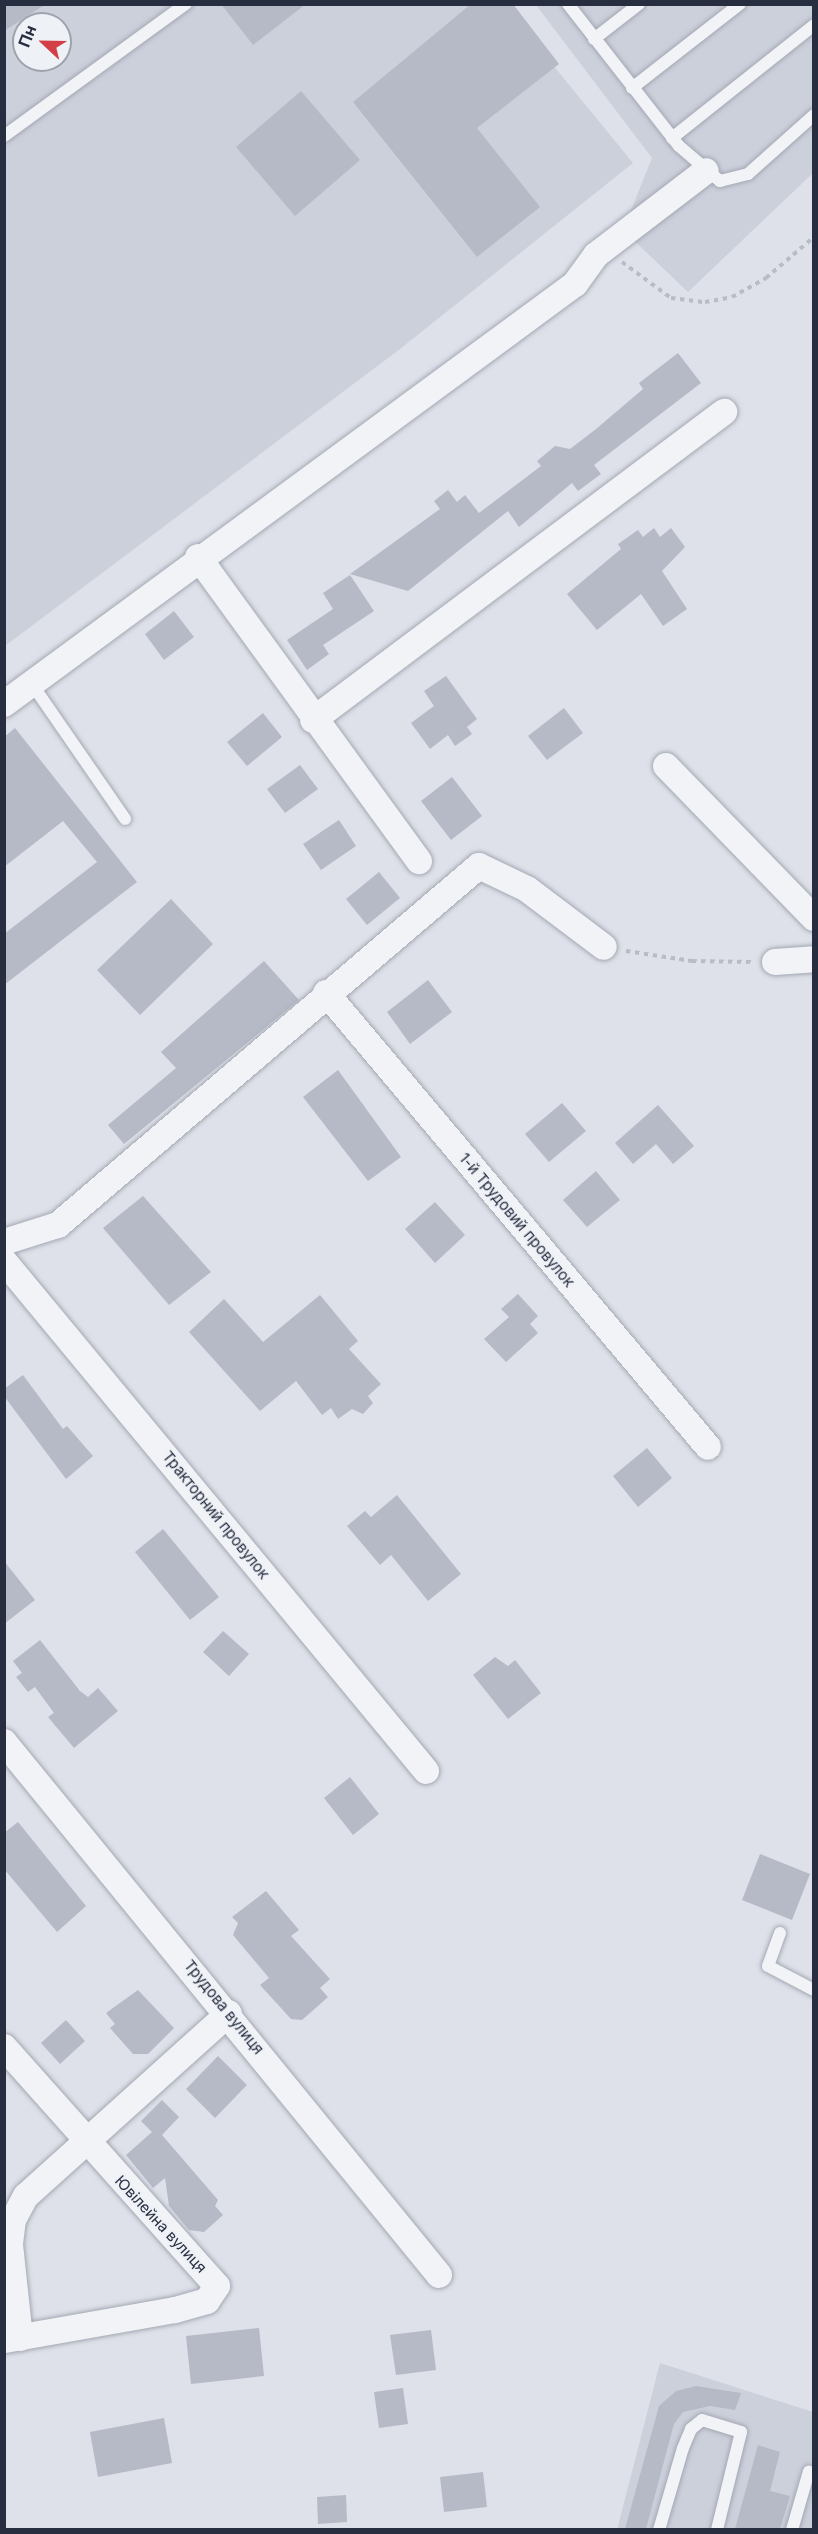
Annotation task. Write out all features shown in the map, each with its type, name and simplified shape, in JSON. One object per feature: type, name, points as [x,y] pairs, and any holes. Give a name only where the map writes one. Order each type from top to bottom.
[{"type":"street","points":[[4,704],[198,557],[575,284],[596,255],[706,171]]},
{"type":"street","points":[[313,720],[724,412]]},
{"type":"street","points":[[198,557],[313,720],[419,861]]},
{"type":"street","points":[[666,766],[813,918]]},
{"type":"street","points":[[4,1242],[58,1225],[201,1108],[326,993],[479,866],[527,889],[604,947]]},
{"type":"street","points":[[775,962],[813,959]]},
{"type":"street","name":"1-й Трудовий провулок","points":[[326,993],[708,1447]]},
{"type":"street","name":"Тракторний провулок","points":[[4,1260],[426,1771]]},
{"type":"street","name":"Трудова вулиця","points":[[4,1742],[229,2013],[439,2275]]},
{"type":"street","points":[[12,2339],[10,2244],[13,2220],[26,2196],[229,2013]]},
{"type":"street","name":"Ювілейна вулиця","points":[[4,2047],[86,2143],[217,2286],[207,2301],[175,2310],[12,2339]]},
{"type":"lane","points":[[4,136],[186,4]]},
{"type":"lane","points":[[568,4],[672,138],[706,171],[720,181],[748,174],[813,115]]},
{"type":"lane","points":[[594,39],[639,4]]},
{"type":"lane","points":[[632,88],[740,4]]},
{"type":"lane","points":[[672,138],[813,25]]},
{"type":"lane","points":[[32,684],[125,819]]},
{"type":"lane","points":[[780,1934],[768,1966],[813,1989]]},
{"type":"lane","points":[[659,2529],[683,2448],[691,2429],[702,2420],[741,2432],[717,2529]]},
{"type":"lane","points":[[792,2529],[809,2471]]},
{"type":"path","points":[[596,255],[612,255],[671,298],[705,302],[732,297],[766,278],[813,237]]},
{"type":"path","points":[[604,947],[692,962],[775,962]]},
{"type":"shaded area","points":[[5,5],[504,5],[633,163],[400,349],[5,646]]},
{"type":"shaded area","points":[[536,5],[813,5],[813,173],[688,292],[623,230],[652,158]]},
{"type":"shaded area","points":[[660,2363],[813,2412],[813,2529],[617,2530]]},
{"type":"building","points":[[4,4],[46,4],[34,12],[12,12],[12,26],[4,31]]},
{"type":"building","points":[[221,4],[306,4],[253,45]]},
{"type":"building","points":[[471,4],[513,4],[559,64],[477,128],[540,207],[477,257],[353,102]]},
{"type":"building","points":[[301,91],[360,160],[295,216],[236,147]]},
{"type":"building","points":[[678,353],[701,383],[594,465],[601,474],[578,491],[572,483],[519,527],[508,511],[408,591],[350,574],[440,509],[434,501],[448,490],[457,502],[465,495],[479,513],[541,466],[537,461],[555,446],[570,449],[596,429],[643,389],[639,383]]},
{"type":"building","points":[[654,528],[660,537],[671,528],[685,547],[662,571],[687,609],[663,626],[641,594],[597,630],[567,594],[621,549],[618,544],[638,530],[643,537]]},
{"type":"building","points":[[350,575],[374,611],[323,645],[329,654],[307,670],[287,640],[333,609],[323,593]]},
{"type":"building","points":[[174,611],[194,637],[164,660],[145,634]]},
{"type":"building","points":[[446,676],[477,719],[467,727],[472,734],[455,746],[448,735],[430,749],[411,723],[434,706],[424,691]]},
{"type":"building","points":[[564,708],[583,733],[547,760],[528,736]]},
{"type":"building","points":[[263,713],[282,737],[247,766],[227,742]]},
{"type":"building","points":[[15,728],[137,882],[4,985],[4,934],[97,862],[63,821],[4,867],[4,737]]},
{"type":"building","points":[[300,765],[318,789],[285,813],[267,789]]},
{"type":"building","points":[[452,777],[482,816],[451,840],[421,801]]},
{"type":"building","points":[[339,820],[356,846],[321,870],[303,844]]},
{"type":"building","points":[[379,872],[400,898],[367,925],[346,899]]},
{"type":"building","points":[[171,899],[213,944],[140,1015],[97,970]]},
{"type":"building","points":[[264,961],[299,1000],[124,1144],[108,1125],[176,1068],[161,1052]]},
{"type":"building","points":[[428,980],[452,1012],[410,1044],[387,1012]]},
{"type":"building","points":[[338,1070],[401,1157],[368,1181],[303,1097]]},
{"type":"building","points":[[562,1103],[586,1131],[549,1162],[525,1134]]},
{"type":"building","points":[[658,1105],[694,1146],[673,1164],[656,1144],[633,1164],[615,1143]]},
{"type":"building","points":[[596,1171],[620,1200],[587,1227],[563,1200]]},
{"type":"building","points":[[143,1196],[211,1272],[169,1305],[103,1228]]},
{"type":"building","points":[[435,1202],[465,1235],[435,1263],[405,1229]]},
{"type":"building","points":[[518,1294],[538,1316],[530,1324],[538,1333],[506,1362],[484,1339],[509,1317],[501,1309]]},
{"type":"building","points":[[320,1295],[358,1341],[349,1349],[381,1384],[368,1396],[373,1403],[363,1414],[352,1409],[338,1419],[331,1408],[322,1415],[296,1381],[260,1411],[189,1332],[224,1299],[263,1342]]},
{"type":"building","points":[[23,1375],[63,1429],[67,1426],[93,1456],[66,1479],[4,1396],[4,1389]]},
{"type":"building","points":[[647,1448],[672,1478],[638,1507],[613,1476]]},
{"type":"building","points":[[397,1495],[461,1574],[428,1601],[391,1555],[380,1565],[347,1526],[365,1511],[371,1517]]},
{"type":"building","points":[[163,1529],[219,1597],[190,1620],[135,1552]]},
{"type":"building","points":[[4,1561],[35,1600],[4,1624]]},
{"type":"building","points":[[223,1631],[249,1654],[229,1676],[203,1652]]},
{"type":"building","points":[[40,1640],[80,1691],[88,1697],[98,1688],[118,1711],[74,1748],[48,1717],[54,1713],[35,1687],[28,1692],[16,1677],[22,1673],[13,1661]]},
{"type":"building","points":[[495,1657],[508,1666],[515,1660],[541,1693],[508,1719],[473,1675]]},
{"type":"building","points":[[350,1777],[379,1814],[353,1835],[324,1798]]},
{"type":"building","points":[[18,1822],[86,1906],[57,1932],[4,1869],[4,1833]]},
{"type":"building","points":[[760,1854],[810,1874],[792,1920],[742,1900]]},
{"type":"building","points":[[266,1891],[299,1930],[291,1936],[330,1979],[320,1988],[328,1997],[302,2020],[291,2019],[260,1985],[269,1978],[233,1935],[238,1923],[232,1917]]},
{"type":"building","points":[[138,1990],[174,2028],[148,2054],[133,2054],[110,2028],[115,2024],[106,2013]]},
{"type":"building","points":[[66,2020],[85,2041],[60,2064],[41,2043]]},
{"type":"building","points":[[218,2056],[247,2085],[215,2118],[186,2089]]},
{"type":"building","points":[[162,2100],[179,2117],[162,2135],[218,2200],[215,2206],[223,2215],[204,2232],[189,2230],[169,2206],[165,2178],[153,2188],[126,2155],[152,2132],[141,2121]]},
{"type":"building","points":[[259,2328],[264,2376],[191,2384],[186,2336]]},
{"type":"building","points":[[431,2330],[436,2370],[396,2375],[390,2335]]},
{"type":"building","points":[[696,2386],[741,2393],[735,2410],[710,2406],[683,2412],[674,2424],[646,2529],[625,2529],[659,2406],[676,2391]]},
{"type":"building","points":[[403,2388],[408,2424],[379,2428],[374,2392]]},
{"type":"building","points":[[164,2418],[172,2463],[98,2477],[90,2432]]},
{"type":"building","points":[[758,2445],[780,2452],[770,2491],[790,2496],[780,2529],[735,2529]]},
{"type":"building","points":[[483,2472],[487,2507],[444,2512],[440,2477]]},
{"type":"building","points":[[346,2495],[347,2522],[318,2524],[317,2497]]}]
